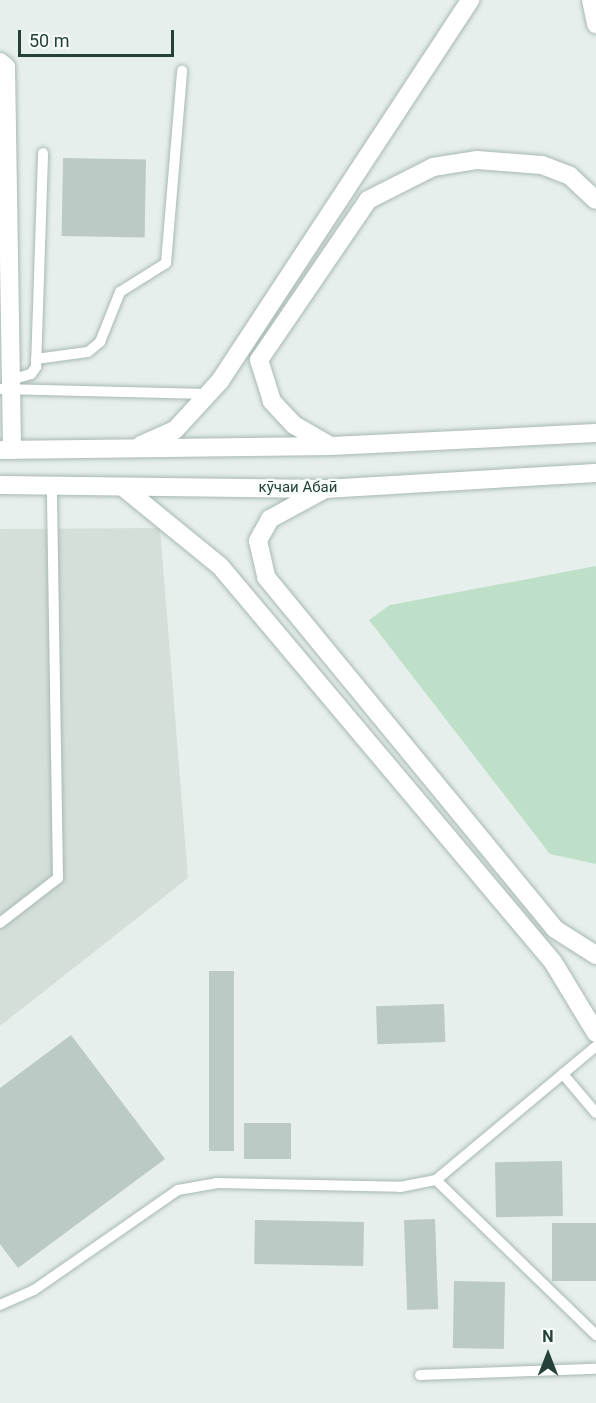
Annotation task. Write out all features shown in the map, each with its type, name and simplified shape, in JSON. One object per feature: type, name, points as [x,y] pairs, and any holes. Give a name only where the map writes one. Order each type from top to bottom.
[{"type":"main road","points":[[132,448],[175,430],[208,394],[470,0]]},
{"type":"main road","points":[[591,0],[596,24]]},
{"type":"main road","points":[[0,62],[6,67],[6,450],[331,446],[596,434]]},
{"type":"main road","points":[[331,446],[294,425],[272,401],[260,360],[368,201],[433,167],[477,160],[542,165],[570,176],[596,200]]},
{"type":"main road","name":"кӯчаи Абаӣ","points":[[0,485],[325,489],[596,472]]},
{"type":"main road","points":[[123,487],[220,566],[553,962],[596,1033]]},
{"type":"main road","points":[[325,489],[270,519],[258,541],[266,577],[555,930],[596,955]]},
{"type":"lane","points":[[36,359],[88,352],[100,342],[120,292],[166,263],[182,71]]},
{"type":"lane","points":[[7,386],[31,374],[36,359],[43,153]]},
{"type":"lane","points":[[7,386],[208,394]]},
{"type":"lane","points":[[0,923],[58,878],[52,485]]},
{"type":"lane","points":[[0,1305],[34,1290],[178,1190],[216,1183],[400,1187],[436,1180],[596,1046]]},
{"type":"lane","points":[[563,1074],[596,1113]]},
{"type":"lane","points":[[436,1180],[596,1335]]},
{"type":"lane","points":[[420,1375],[596,1369]]},
{"type":"shaded area","points":[[160,528],[188,878],[0,1026],[0,529]]},
{"type":"green space","points":[[596,566],[596,864],[550,854],[369,620],[390,605]]},
{"type":"building","points":[[63,158],[146,159],[145,237],[62,236]]},
{"type":"building","points":[[209,971],[234,971],[234,1151],[209,1151]]},
{"type":"building","points":[[444,1004],[445,1042],[377,1044],[376,1006]]},
{"type":"building","points":[[71,1035],[165,1159],[18,1268],[0,1244],[0,1088]]},
{"type":"building","points":[[244,1123],[291,1123],[291,1159],[244,1159]]},
{"type":"building","points":[[562,1161],[563,1216],[496,1217],[495,1162]]},
{"type":"building","points":[[435,1219],[438,1309],[407,1310],[404,1220]]},
{"type":"building","points":[[255,1220],[364,1222],[363,1266],[254,1264]]},
{"type":"building","points":[[552,1223],[596,1223],[596,1281],[552,1281]]},
{"type":"building","points":[[454,1281],[505,1282],[504,1349],[453,1348]]}]
